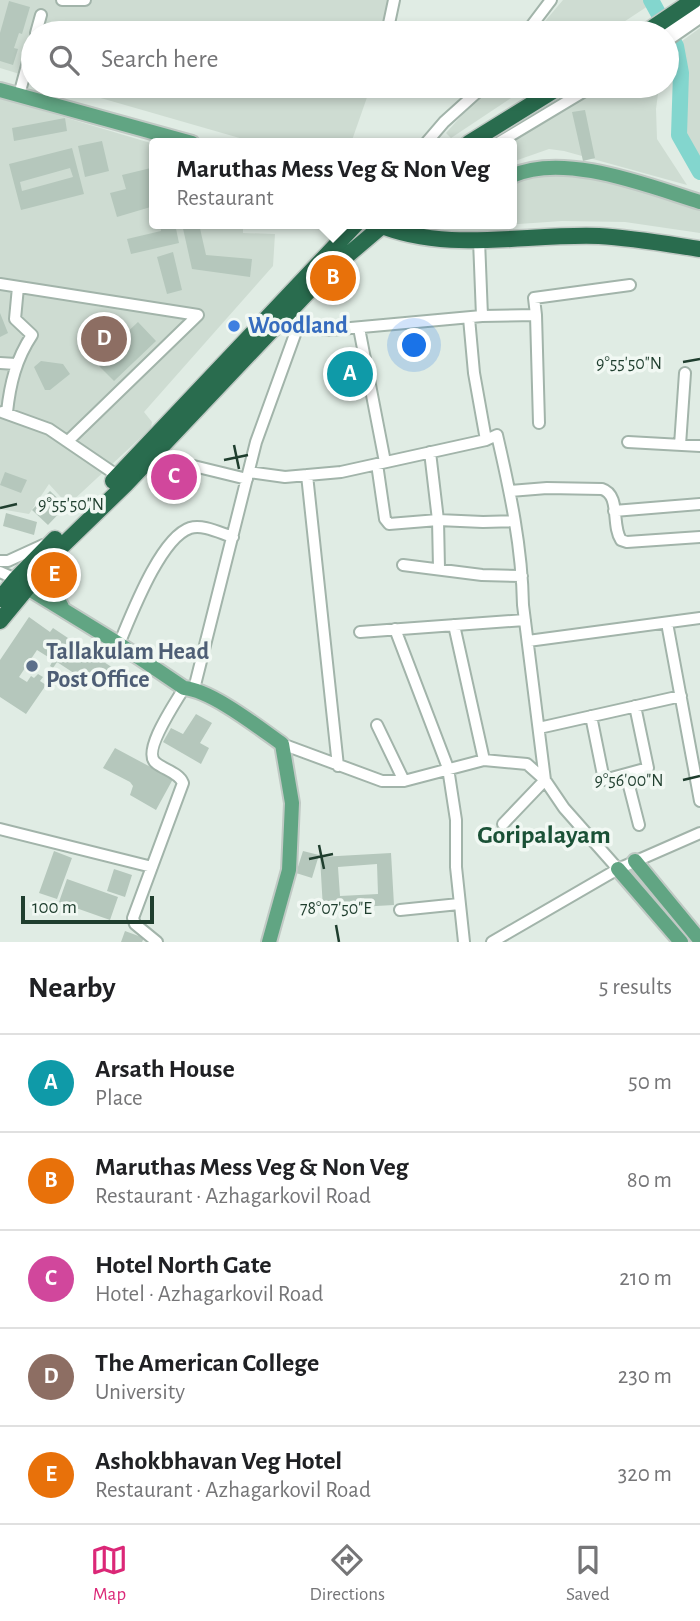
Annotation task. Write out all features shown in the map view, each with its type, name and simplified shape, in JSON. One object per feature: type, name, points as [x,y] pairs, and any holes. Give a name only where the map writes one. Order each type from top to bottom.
[{"type":"highway","points":[[666,21],[694,0]]},
{"type":"highway","points":[[477,138],[542,98]]},
{"type":"highway","points":[[0,599],[21,583],[61,541],[118,476],[351,229]]},
{"type":"highway","points":[[61,541],[293,321],[323,276],[375,229]]},
{"type":"highway","points":[[394,229],[406,234],[479,240],[599,236],[700,248]]},
{"type":"highway","points":[[0,621],[21,583]]},
{"type":"main road","points":[[0,90],[19,95]]},
{"type":"main road","points":[[30,98],[174,138]]},
{"type":"main road","points":[[517,174],[525,170],[566,168],[637,183],[700,202]]},
{"type":"main road","points":[[339,241],[341,229]]},
{"type":"main road","points":[[61,541],[50,573],[53,593],[64,610]]},
{"type":"main road","points":[[21,583],[189,688],[242,716],[282,744],[292,803],[289,870],[270,942]]},
{"type":"main road","points":[[635,861],[700,940]]},
{"type":"main road","points":[[618,869],[681,942]]},
{"type":"street","points":[[62,0],[85,0]]},
{"type":"street","points":[[390,21],[394,0]]},
{"type":"street","points":[[535,21],[551,0]]},
{"type":"street","points":[[675,21],[700,9]]},
{"type":"street","points":[[39,21],[41,15]]},
{"type":"street","points":[[679,33],[700,18]]},
{"type":"street","points":[[19,95],[21,88]]},
{"type":"street","points":[[430,138],[471,98]]},
{"type":"street","points":[[499,138],[561,98]]},
{"type":"street","points":[[506,138],[573,98]]},
{"type":"street","points":[[0,614],[42,565],[359,234],[370,229]]},
{"type":"street","points":[[479,240],[482,316]]},
{"type":"street","points":[[0,284],[198,315],[68,441]]},
{"type":"street","points":[[539,423],[534,298],[630,285]]},
{"type":"street","points":[[18,287],[15,319],[32,335],[16,364],[3,412],[49,429],[118,476]]},
{"type":"street","points":[[157,942],[135,924],[133,918],[183,783],[181,778],[153,762],[151,751],[156,738],[189,688],[233,537],[256,442],[293,321],[329,330],[482,316],[536,315]]},
{"type":"street","points":[[469,318],[474,373],[486,440]]},
{"type":"street","points":[[359,328],[381,463],[386,522],[514,521]]},
{"type":"street","points":[[0,363],[16,364]]},
{"type":"street","points":[[680,445],[685,373]]},
{"type":"street","points":[[159,450],[169,460],[248,475],[285,477],[341,472],[486,440],[497,435],[510,491],[522,576],[545,780]]},
{"type":"street","points":[[628,442],[700,446]]},
{"type":"street","points":[[430,452],[438,520],[439,568]]},
{"type":"street","points":[[307,475],[338,766]]},
{"type":"street","points":[[510,491],[547,488],[602,489],[610,493],[618,537],[627,542],[700,537]]},
{"type":"street","points":[[614,510],[700,505]]},
{"type":"street","points":[[119,644],[146,580],[176,537],[189,528],[201,527],[233,537]]},
{"type":"street","points":[[0,561],[8,561],[61,541]]},
{"type":"street","points":[[403,565],[482,575],[522,576]]},
{"type":"street","points":[[0,572],[21,583]]},
{"type":"street","points":[[528,641],[700,618]]},
{"type":"street","points":[[360,632],[525,620]]},
{"type":"street","points":[[667,622],[700,801]]},
{"type":"street","points":[[454,625],[484,760]]},
{"type":"street","points":[[395,629],[448,768],[456,820],[459,904],[464,942]]},
{"type":"street","points":[[539,728],[681,695]]},
{"type":"street","points":[[591,716],[604,780],[648,768],[635,706]]},
{"type":"street","points":[[377,725],[404,781]]},
{"type":"street","points":[[282,744],[382,781],[404,781],[484,760],[527,764],[545,780],[564,808],[618,869]]},
{"type":"street","points":[[626,774],[639,825]]},
{"type":"street","points":[[503,824],[545,780]]},
{"type":"street","points":[[0,830],[152,867]]},
{"type":"street","points":[[492,942],[618,869],[700,834]]},
{"type":"street","points":[[400,910],[459,904]]},
{"type":"shaded area","points":[[0,0],[394,0],[391,21],[21,21],[21,74],[0,68]]},
{"type":"shaded area","points":[[563,0],[646,0],[648,6],[625,21],[545,21]]},
{"type":"shaded area","points":[[700,28],[700,164],[683,134],[687,72],[682,41]]},
{"type":"shaded area","points":[[0,98],[149,143],[149,229],[243,229],[243,233],[275,234],[273,266],[144,412],[152,422],[151,428],[68,505],[49,484],[29,514],[0,509]]},
{"type":"shaded area","points":[[101,98],[367,98],[353,138],[240,138]]},
{"type":"shaded area","points":[[477,98],[511,98],[451,138],[446,133]]},
{"type":"shaded area","points":[[581,98],[657,98],[657,139],[687,185],[564,151],[549,149],[517,160],[517,138],[506,138]]},
{"type":"shaded area","points":[[557,167],[700,205],[700,233],[625,222],[562,221],[517,224],[517,177]]},
{"type":"building","points":[[9,1],[30,7],[26,21],[21,21],[21,34],[14,48],[18,49],[13,65],[0,61],[0,33]]},
{"type":"building","points":[[585,110],[595,158],[583,161],[572,112]]},
{"type":"building","points":[[65,118],[67,131],[14,141],[12,128]]},
{"type":"building","points":[[102,141],[109,171],[85,177],[78,146]]},
{"type":"building","points":[[72,148],[84,194],[21,210],[9,164]],"holes":[[[70,168],[73,177],[22,191],[20,182]]]},
{"type":"building","points":[[149,168],[149,207],[117,217],[110,193],[126,189],[122,175]]},
{"type":"building","points":[[176,229],[179,243],[131,254],[127,239]]},
{"type":"building","points":[[183,229],[200,229],[206,255],[252,259],[250,277],[192,269]]},
{"type":"building","points":[[173,252],[182,290],[167,294],[157,257]]},
{"type":"building","points":[[0,313],[8,333],[0,337]]},
{"type":"building","points":[[138,322],[156,341],[114,381],[95,362]]},
{"type":"building","points":[[41,361],[63,364],[70,374],[50,390],[45,390],[34,367]]},
{"type":"building","points":[[345,368],[354,368],[355,381],[346,380]]},
{"type":"building","points":[[5,472],[27,480],[21,493],[0,485]]},
{"type":"building","points":[[50,491],[66,506],[48,525],[32,510]]},
{"type":"building","points":[[6,513],[37,522],[34,535],[3,526]]},
{"type":"building","points":[[29,617],[50,632],[53,628],[116,670],[104,687],[94,681],[92,685],[57,662],[53,668],[50,666],[53,660],[37,650],[19,677],[27,682],[31,676],[34,678],[38,674],[43,677],[40,681],[46,685],[26,714],[0,697],[0,660]]},
{"type":"building","points":[[196,714],[212,723],[200,743],[209,748],[201,764],[163,742],[171,728],[183,734]]},
{"type":"building","points":[[115,748],[173,779],[156,810],[130,795],[133,786],[130,782],[103,768]]},
{"type":"building","points":[[54,851],[72,858],[57,899],[39,893]]},
{"type":"building","points":[[303,851],[319,855],[312,878],[296,873]]},
{"type":"building","points":[[391,853],[394,905],[323,909],[320,857]],"holes":[[[377,864],[378,894],[340,896],[338,867]]]},
{"type":"building","points":[[114,869],[132,875],[125,897],[107,891]]},
{"type":"building","points":[[67,879],[118,897],[110,920],[59,902]]},
{"type":"building","points":[[125,931],[144,938],[142,942],[121,942]]},
{"type":"waterway","points":[[651,0],[662,21]]},
{"type":"waterway","points":[[679,62],[679,135],[700,172]]},
{"type":"place","name":"Maruthas Mess Veg & Non Veg","points":[[333,278]]},
{"type":"place","name":"Woodland","points":[[234,326]]},
{"type":"place","name":"The American College","points":[[104,339]]},
{"type":"place","name":"Arsath House","points":[[350,374]]},
{"type":"place","name":"Hotel North Gate","points":[[174,477]]},
{"type":"place","name":"Ashokbhavan Veg Hotel","points":[[54,575]]},
{"type":"place","name":"Tallakulam Head Post Office","points":[[32,666]]},
{"type":"district","name":"Goripalayam","points":[[544,835]]}]
